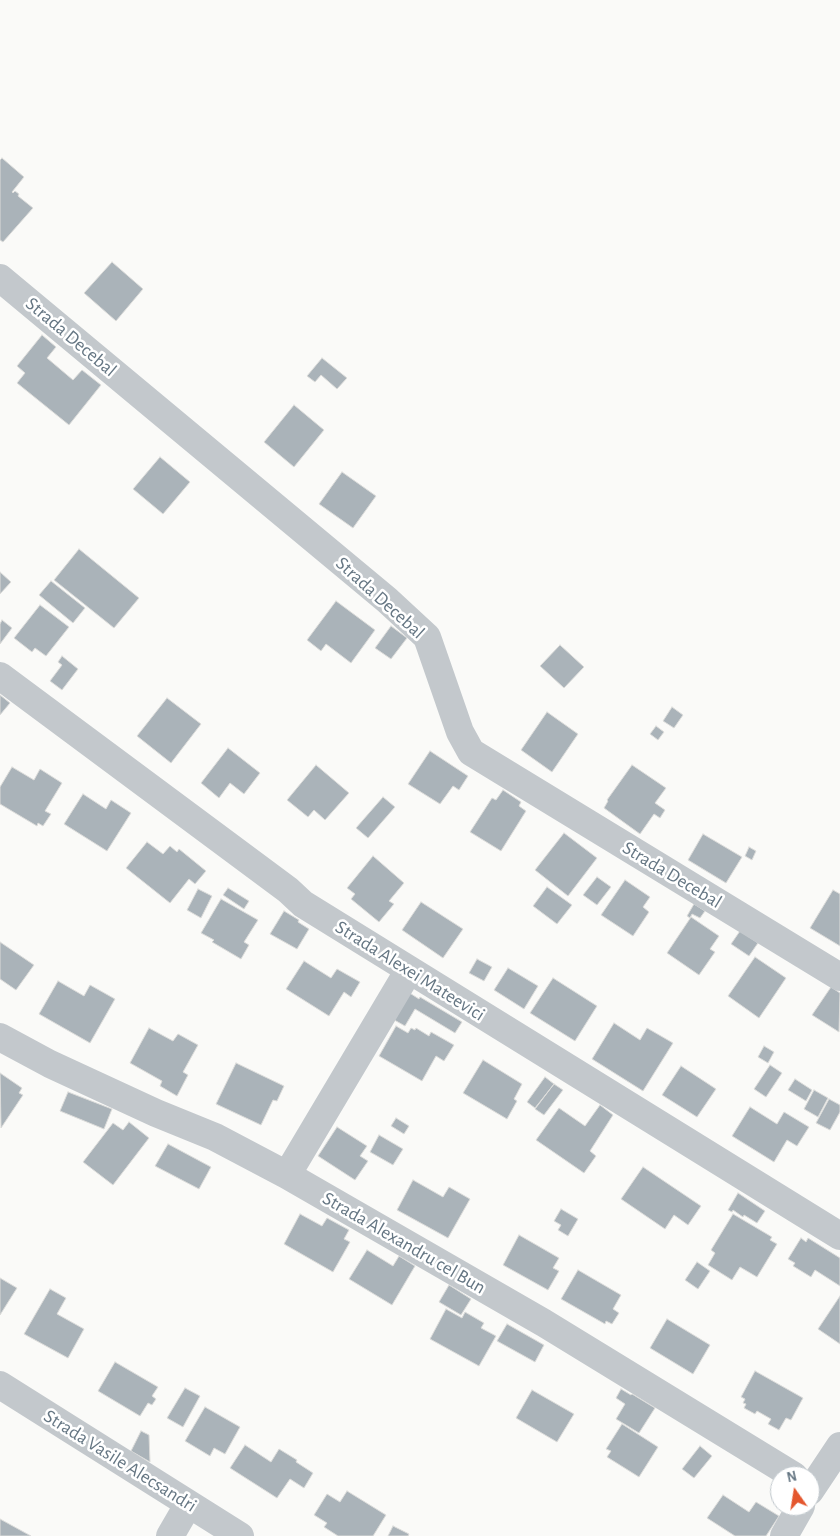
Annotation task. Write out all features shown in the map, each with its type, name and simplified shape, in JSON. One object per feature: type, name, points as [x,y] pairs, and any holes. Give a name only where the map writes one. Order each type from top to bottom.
[{"type":"street","name":"Strada Decebal","points":[[0,278],[387,600],[427,637],[460,732],[471,752],[840,977]]},
{"type":"street","name":"Strada Alexei Mateevici","points":[[0,676],[288,890],[302,904],[840,1236]]},
{"type":"street","points":[[287,1175],[409,970]]},
{"type":"street","name":"Strada Alexandru cel Bun","points":[[0,1037],[50,1064],[112,1093],[216,1137],[287,1175],[544,1323],[770,1466]]},
{"type":"street","name":"Strada Vasile Alecsandri","points":[[0,1385],[240,1536]]},
{"type":"street","points":[[820,1471],[840,1446]]},
{"type":"street","points":[[170,1536],[188,1505]]},
{"type":"street","points":[[784,1536],[793,1516]]},
{"type":"building","points":[[2,158],[24,177],[12,192],[15,191],[19,194],[18,196],[33,208],[3,242],[0,240],[0,160]]},
{"type":"building","points":[[112,262],[143,289],[116,321],[84,293]]},
{"type":"building","points":[[42,335],[56,347],[47,358],[73,380],[82,370],[101,385],[69,425],[17,383],[25,373],[17,366]]},
{"type":"building","points":[[322,358],[347,378],[337,389],[321,375],[315,382],[307,376]]},
{"type":"building","points":[[294,405],[324,430],[294,467],[264,442]]},
{"type":"building","points":[[160,457],[190,482],[163,514],[133,489]]},
{"type":"building","points":[[342,472],[376,496],[353,528],[319,504]]},
{"type":"building","points":[[79,549],[139,598],[114,628],[54,580]]},
{"type":"building","points":[[0,572],[11,582],[0,594]]},
{"type":"building","points":[[51,581],[85,608],[73,623],[39,595]]},
{"type":"building","points":[[336,601],[375,630],[351,663],[326,644],[321,651],[307,640]]},
{"type":"building","points":[[40,605],[69,627],[46,656],[35,648],[32,652],[14,638]]},
{"type":"building","points":[[2,620],[12,628],[0,644],[0,624]]},
{"type":"building","points":[[391,626],[407,638],[391,659],[375,648]]},
{"type":"building","points":[[560,645],[584,667],[564,688],[540,666]]},
{"type":"building","points":[[62,656],[78,669],[62,690],[50,681],[62,665],[58,662]]},
{"type":"building","points":[[0,695],[10,703],[0,715]]},
{"type":"building","points":[[167,698],[201,724],[171,763],[137,736]]},
{"type":"building","points":[[672,707],[683,715],[674,728],[663,721]]},
{"type":"building","points":[[547,712],[578,734],[552,772],[521,750]]},
{"type":"building","points":[[656,726],[664,732],[658,740],[650,734]]},
{"type":"building","points":[[228,748],[260,773],[244,794],[230,783],[219,798],[201,783]]},
{"type":"building","points":[[430,751],[468,776],[459,790],[453,786],[440,804],[408,784]]},
{"type":"building","points":[[316,765],[349,793],[325,820],[314,810],[308,817],[287,800]]},
{"type":"building","points":[[632,765],[666,788],[655,803],[665,810],[660,818],[654,814],[640,834],[604,808],[607,800]]},
{"type":"building","points":[[12,767],[34,780],[40,769],[62,783],[45,811],[51,814],[43,826],[38,823],[37,826],[0,804],[0,787]]},
{"type":"building","points":[[503,790],[521,802],[519,806],[526,811],[501,851],[470,832],[492,798],[496,800]]},
{"type":"building","points":[[83,794],[106,809],[111,800],[131,813],[107,851],[64,824]]},
{"type":"building","points":[[383,797],[395,807],[368,838],[356,828]]},
{"type":"building","points":[[564,833],[597,858],[568,896],[535,870]]},
{"type":"building","points":[[703,834],[742,857],[726,883],[688,860]]},
{"type":"building","points":[[147,842],[163,854],[170,846],[177,852],[179,849],[206,871],[195,884],[189,879],[170,903],[126,868]]},
{"type":"building","points":[[749,847],[756,851],[752,860],[745,856]]},
{"type":"building","points":[[373,856],[404,883],[389,901],[394,904],[379,922],[351,899],[355,894],[347,888]]},
{"type":"building","points":[[597,877],[611,887],[597,905],[583,895]]},
{"type":"building","points":[[625,880],[650,897],[643,907],[649,912],[633,936],[601,915]]},
{"type":"building","points":[[547,887],[572,905],[557,924],[533,906]]},
{"type":"building","points":[[228,888],[249,901],[244,909],[223,895]]},
{"type":"building","points":[[198,889],[212,896],[201,918],[187,910]]},
{"type":"building","points":[[833,890],[840,894],[840,946],[810,928]]},
{"type":"building","points":[[221,899],[258,920],[244,942],[249,945],[241,959],[212,942],[214,940],[201,933]]},
{"type":"building","points":[[421,902],[463,929],[443,958],[402,930]]},
{"type":"building","points":[[694,904],[705,911],[700,918],[692,914],[690,918],[687,916]]},
{"type":"building","points":[[284,911],[309,929],[297,949],[270,934]]},
{"type":"building","points":[[691,917],[719,936],[710,949],[715,952],[699,975],[667,953]]},
{"type":"building","points":[[740,931],[758,943],[749,956],[731,944]]},
{"type":"building","points":[[0,942],[34,965],[16,990],[0,979]]},
{"type":"building","points":[[755,957],[786,978],[759,1018],[728,996]]},
{"type":"building","points":[[477,959],[492,967],[484,981],[469,973]]},
{"type":"building","points":[[304,961],[331,978],[337,969],[360,982],[351,997],[344,992],[329,1016],[286,989]]},
{"type":"building","points":[[508,968],[538,986],[524,1009],[494,990]]},
{"type":"building","points":[[553,978],[597,1006],[575,1041],[530,1013]]},
{"type":"building","points":[[58,981],[84,996],[90,985],[115,999],[90,1043],[39,1014]]},
{"type":"building","points":[[831,987],[840,993],[839,1032],[812,1015]]},
{"type":"building","points":[[405,990],[462,1022],[455,1033],[415,1009],[405,1026],[389,1017]]},
{"type":"building","points":[[614,1023],[640,1040],[647,1028],[673,1043],[643,1091],[592,1059]]},
{"type":"building","points":[[396,1026],[408,1033],[411,1028],[415,1030],[416,1028],[429,1036],[431,1032],[454,1045],[444,1061],[436,1056],[422,1081],[379,1056]]},
{"type":"building","points":[[149,1028],[173,1041],[178,1034],[198,1045],[183,1072],[188,1075],[177,1096],[160,1086],[162,1081],[130,1063]]},
{"type":"building","points":[[764,1046],[774,1052],[768,1063],[758,1057]]},
{"type":"building","points":[[483,1060],[522,1084],[514,1099],[517,1101],[507,1119],[463,1093]]},
{"type":"building","points":[[236,1063],[284,1086],[277,1101],[273,1100],[261,1125],[216,1104]]},
{"type":"building","points":[[770,1065],[782,1073],[766,1097],[754,1089]]},
{"type":"building","points":[[681,1066],[716,1089],[697,1117],[662,1095]]},
{"type":"building","points":[[0,1073],[22,1088],[19,1093],[23,1095],[1,1128]]},
{"type":"building","points":[[545,1077],[554,1084],[535,1108],[527,1102]]},
{"type":"building","points":[[795,1079],[812,1090],[806,1101],[788,1090]]},
{"type":"building","points":[[554,1084],[563,1090],[544,1115],[535,1109]]},
{"type":"building","points":[[814,1090],[828,1098],[818,1117],[804,1109]]},
{"type":"building","points":[[68,1092],[112,1109],[104,1129],[60,1111]]},
{"type":"building","points":[[829,1099],[840,1105],[840,1112],[830,1130],[816,1123]]},
{"type":"building","points":[[600,1105],[613,1115],[590,1151],[596,1156],[584,1173],[536,1140],[559,1108],[585,1126]]},
{"type":"building","points":[[750,1107],[777,1124],[784,1112],[809,1127],[797,1146],[787,1140],[774,1162],[732,1136]]},
{"type":"building","points":[[396,1118],[409,1126],[404,1134],[391,1126]]},
{"type":"building","points":[[129,1122],[149,1138],[113,1185],[83,1162],[113,1123],[123,1130]]},
{"type":"building","points":[[337,1127],[367,1146],[360,1156],[368,1161],[355,1180],[318,1156]]},
{"type":"building","points":[[379,1135],[403,1149],[393,1165],[370,1152]]},
{"type":"building","points":[[168,1144],[211,1167],[199,1189],[155,1166]]},
{"type":"building","points":[[643,1167],[701,1206],[688,1225],[674,1215],[665,1229],[621,1199]]},
{"type":"building","points":[[413,1180],[443,1197],[449,1187],[470,1199],[448,1238],[397,1210]]},
{"type":"building","points":[[738,1193],[765,1211],[757,1223],[733,1210],[732,1212],[728,1210]]},
{"type":"building","points":[[561,1209],[578,1219],[568,1236],[558,1230],[561,1225],[554,1221]]},
{"type":"building","points":[[300,1214],[322,1226],[327,1218],[349,1230],[344,1239],[350,1242],[333,1272],[284,1244]]},
{"type":"building","points":[[733,1214],[772,1237],[770,1240],[777,1244],[757,1277],[740,1267],[732,1280],[708,1265],[715,1253],[711,1250]]},
{"type":"building","points":[[519,1235],[559,1258],[553,1268],[559,1271],[548,1290],[503,1265]]},
{"type":"building","points":[[801,1238],[806,1242],[808,1238],[840,1258],[840,1286],[815,1270],[811,1277],[793,1266],[795,1263],[788,1259]]},
{"type":"building","points":[[367,1250],[393,1266],[399,1256],[415,1266],[392,1305],[349,1279]]},
{"type":"building","points":[[697,1262],[710,1271],[698,1289],[685,1280]]},
{"type":"building","points":[[578,1270],[621,1295],[613,1309],[619,1313],[612,1324],[606,1321],[605,1324],[561,1299]]},
{"type":"building","points":[[0,1278],[17,1288],[0,1315]]},
{"type":"building","points":[[449,1285],[471,1299],[461,1315],[439,1302]]},
{"type":"building","points":[[50,1289],[66,1298],[57,1314],[84,1329],[68,1358],[24,1334]]},
{"type":"building","points":[[840,1296],[840,1344],[818,1329]]},
{"type":"building","points":[[446,1309],[462,1318],[465,1312],[484,1323],[481,1328],[496,1336],[479,1366],[430,1339]]},
{"type":"building","points":[[667,1319],[710,1345],[693,1374],[650,1348]]},
{"type":"building","points":[[507,1324],[544,1345],[535,1362],[497,1341]]},
{"type":"building","points":[[115,1362],[158,1387],[152,1396],[156,1399],[152,1405],[148,1403],[140,1416],[98,1391]]},
{"type":"building","points":[[755,1371],[803,1398],[791,1420],[786,1418],[779,1430],[768,1424],[771,1419],[757,1411],[755,1414],[744,1408],[746,1404],[743,1403],[745,1399],[741,1397]]},
{"type":"building","points":[[185,1388],[200,1396],[183,1427],[167,1418]]},
{"type":"building","points":[[621,1389],[655,1408],[639,1433],[616,1419],[625,1404],[616,1398]]},
{"type":"building","points":[[532,1390],[574,1414],[557,1442],[516,1418]]},
{"type":"building","points":[[205,1407],[240,1427],[225,1454],[214,1448],[210,1456],[185,1441]]},
{"type":"building","points":[[622,1424],[658,1447],[639,1477],[607,1457],[611,1451],[606,1449]]},
{"type":"building","points":[[141,1431],[149,1435],[150,1462],[131,1451]]},
{"type":"building","points":[[245,1445],[271,1462],[279,1449],[313,1473],[304,1488],[290,1479],[277,1498],[230,1468]]},
{"type":"building","points":[[700,1446],[712,1456],[694,1478],[682,1469]]},
{"type":"building","points":[[347,1491],[386,1515],[373,1536],[338,1536],[324,1527],[327,1523],[314,1515],[327,1494],[340,1502]]},
{"type":"building","points":[[723,1495],[749,1512],[756,1502],[770,1511],[770,1516],[779,1516],[766,1536],[735,1536],[707,1518]]},
{"type":"building","points":[[0,1519],[31,1536],[0,1536]]},
{"type":"building","points":[[393,1526],[409,1534],[408,1536],[388,1536]]}]
